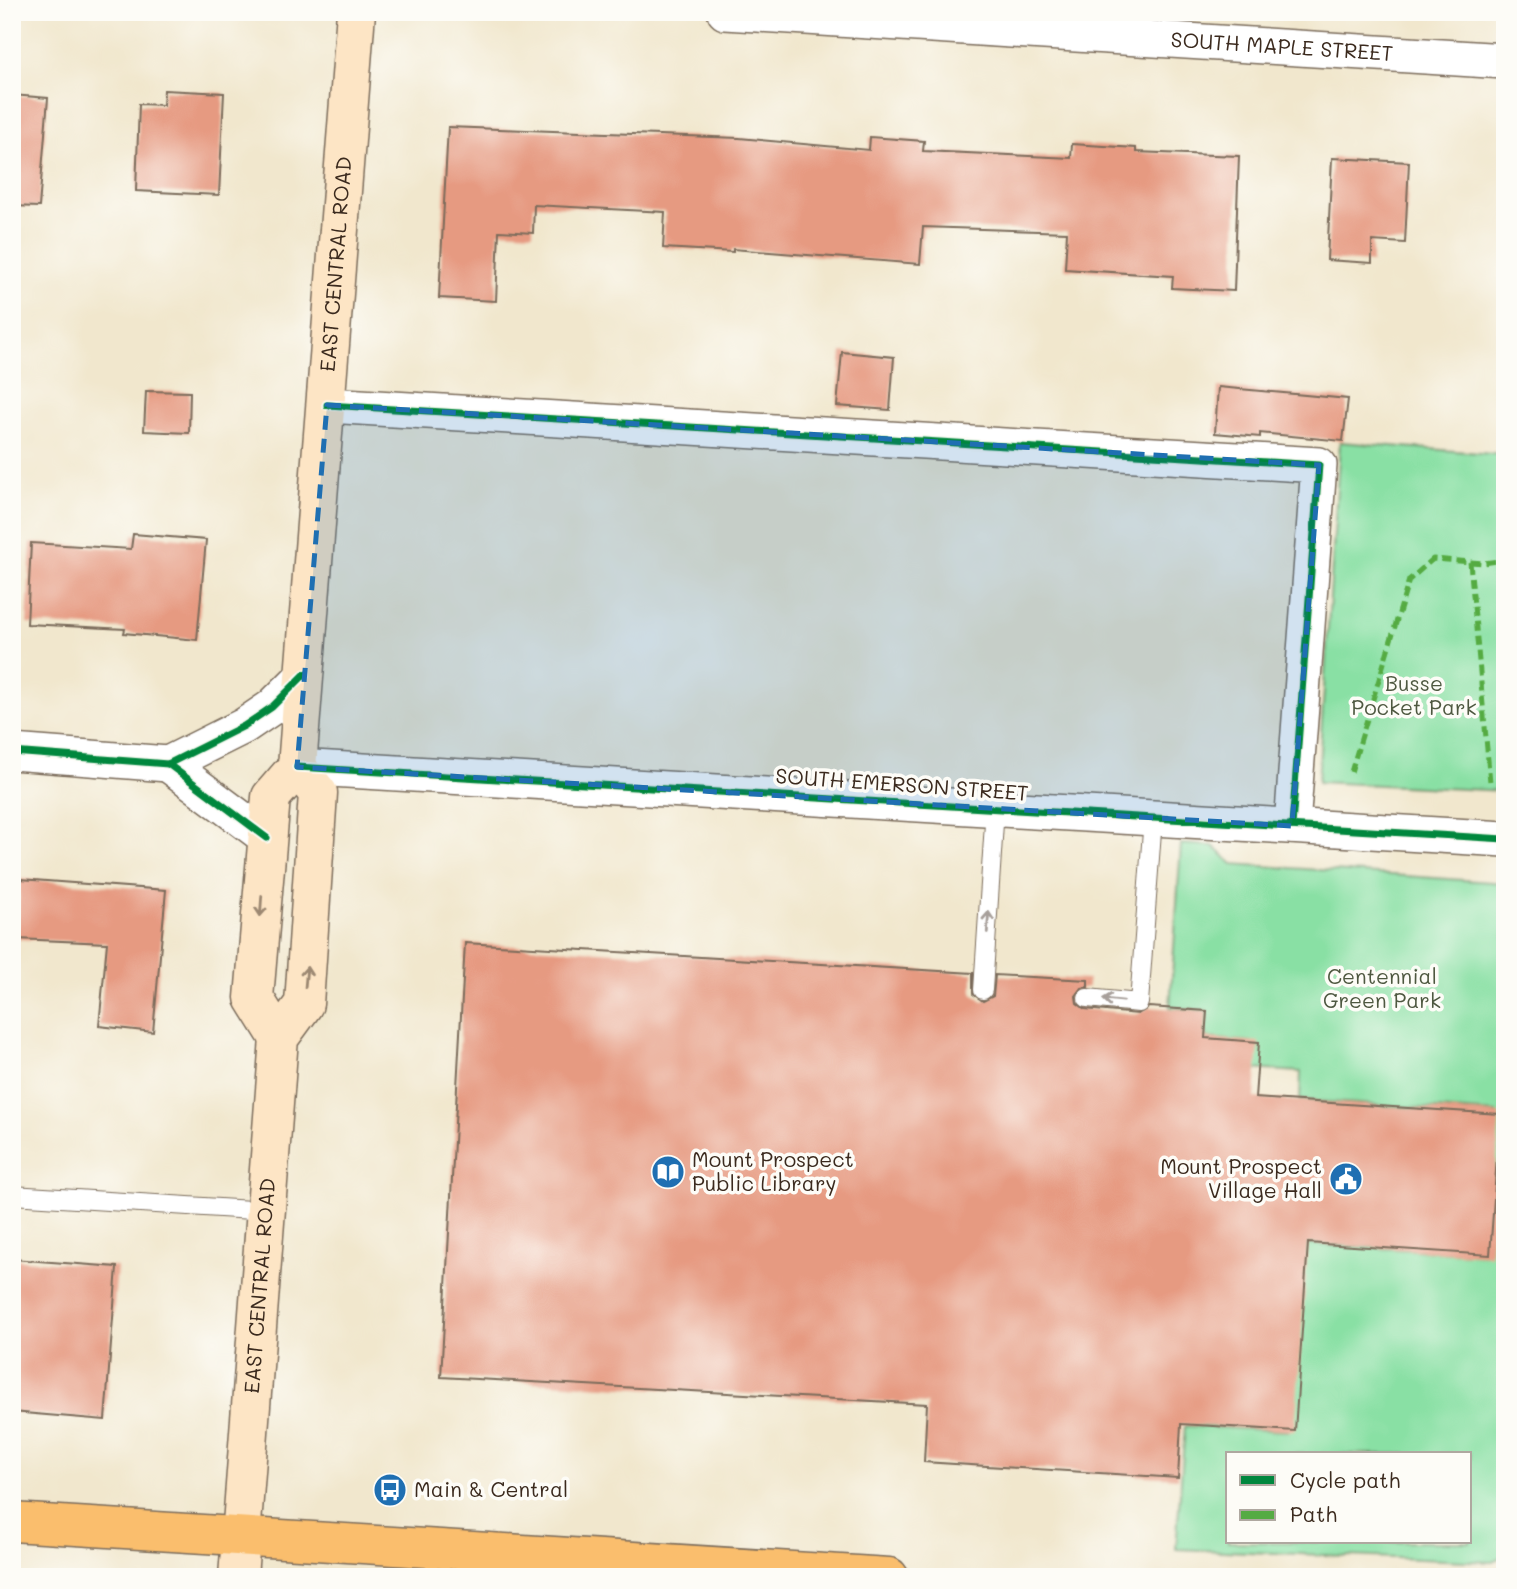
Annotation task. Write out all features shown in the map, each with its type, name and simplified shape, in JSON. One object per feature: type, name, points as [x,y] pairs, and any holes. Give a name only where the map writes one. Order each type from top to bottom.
[{"type":"main road","name":"EAST CENTRAL ROAD","points":[[297,767],[356,12]]},
{"type":"main road","points":[[297,767],[318,793],[315,864],[304,1004],[279,1038],[254,998],[271,797],[297,767]]},
{"type":"main road","name":"EAST CENTRAL ROAD","points":[[238,1577],[268,1211],[279,1038]]},
{"type":"main road","points":[[12,1522],[240,1534],[889,1577]]},
{"type":"street","name":"SOUTH MAPLE STREET","points":[[724,12],[1505,61]]},
{"type":"street","points":[[327,405],[1319,465],[1292,826]]},
{"type":"street","points":[[12,752],[169,764],[244,726],[272,706],[305,674]]},
{"type":"street","points":[[169,764],[267,838]]},
{"type":"street","name":"SOUTH EMERSON STREET","points":[[297,767],[1505,839]]},
{"type":"lane","points":[[983,990],[995,808]]},
{"type":"lane","points":[[1087,998],[1139,1003],[1153,818]]},
{"type":"lane","points":[[12,1195],[268,1211]]},
{"type":"highlighted area","points":[[327,405],[1319,465],[1292,826],[297,767]]},
{"type":"green space","name":"Busse Pocket Park","points":[[1340,442],[1505,455],[1505,791],[1318,782]]},
{"type":"green space","name":"Centennial Green Park","points":[[1181,844],[1213,846],[1233,864],[1505,883],[1505,1555],[1491,1562],[1176,1549],[1185,1426],[1288,1431],[1301,1244],[1487,1254],[1496,1113],[1300,1100],[1301,1072],[1251,1069],[1251,1042],[1205,1038],[1207,1011],[1170,1007]]},
{"type":"building","points":[[164,90],[224,93],[219,195],[136,191],[139,104],[163,105]]},
{"type":"building","points":[[12,95],[48,98],[39,207],[12,206]]},
{"type":"building","points":[[448,127],[739,138],[869,150],[870,137],[924,141],[923,151],[1071,158],[1072,144],[1136,148],[1136,152],[1239,156],[1234,291],[1172,288],[1173,276],[1065,269],[1067,232],[923,227],[920,264],[733,249],[733,252],[663,248],[665,212],[534,205],[533,233],[499,231],[496,301],[439,298]]},
{"type":"building","points":[[1332,158],[1409,162],[1405,243],[1372,241],[1372,263],[1327,260]]},
{"type":"building","points":[[842,352],[894,357],[890,410],[837,406]]},
{"type":"building","points":[[1218,387],[1348,399],[1343,441],[1260,433],[1260,437],[1215,433]]},
{"type":"building","points":[[146,391],[190,392],[189,433],[144,431]]},
{"type":"building","points":[[133,534],[206,540],[197,640],[124,633],[125,629],[27,624],[31,543],[131,549]]},
{"type":"building","points":[[20,879],[166,890],[153,1032],[99,1026],[107,943],[17,939]]},
{"type":"building","points":[[465,943],[973,973],[973,994],[983,1001],[993,996],[995,975],[1088,980],[1088,987],[1082,988],[1076,996],[1077,1003],[1085,1009],[1138,1014],[1149,1007],[1207,1011],[1205,1038],[1259,1042],[1255,1098],[1500,1114],[1490,1255],[1308,1243],[1295,1431],[1181,1424],[1178,1478],[924,1462],[927,1404],[441,1377]]},
{"type":"building","points":[[12,1259],[117,1267],[105,1420],[12,1412]]},
{"type":"marked path","points":[[1351,772],[1409,580],[1433,559],[1484,563],[1505,560]]},
{"type":"marked path","points":[[1470,562],[1490,782]]},
{"type":"cycle path","points":[[327,405],[1319,465],[1292,826]]},
{"type":"cycle path","points":[[12,752],[168,764],[244,726],[272,707],[305,674]]},
{"type":"cycle path","points":[[168,764],[267,838]]},
{"type":"cycle path","points":[[297,767],[1505,839]]},
{"type":"place","name":"Mount Prospect Public Library","points":[[668,1172]]},
{"type":"place","name":"Mount Prospect Village Hall","points":[[1346,1179]]},
{"type":"place","name":"Main & Central","points":[[390,1490]]}]
